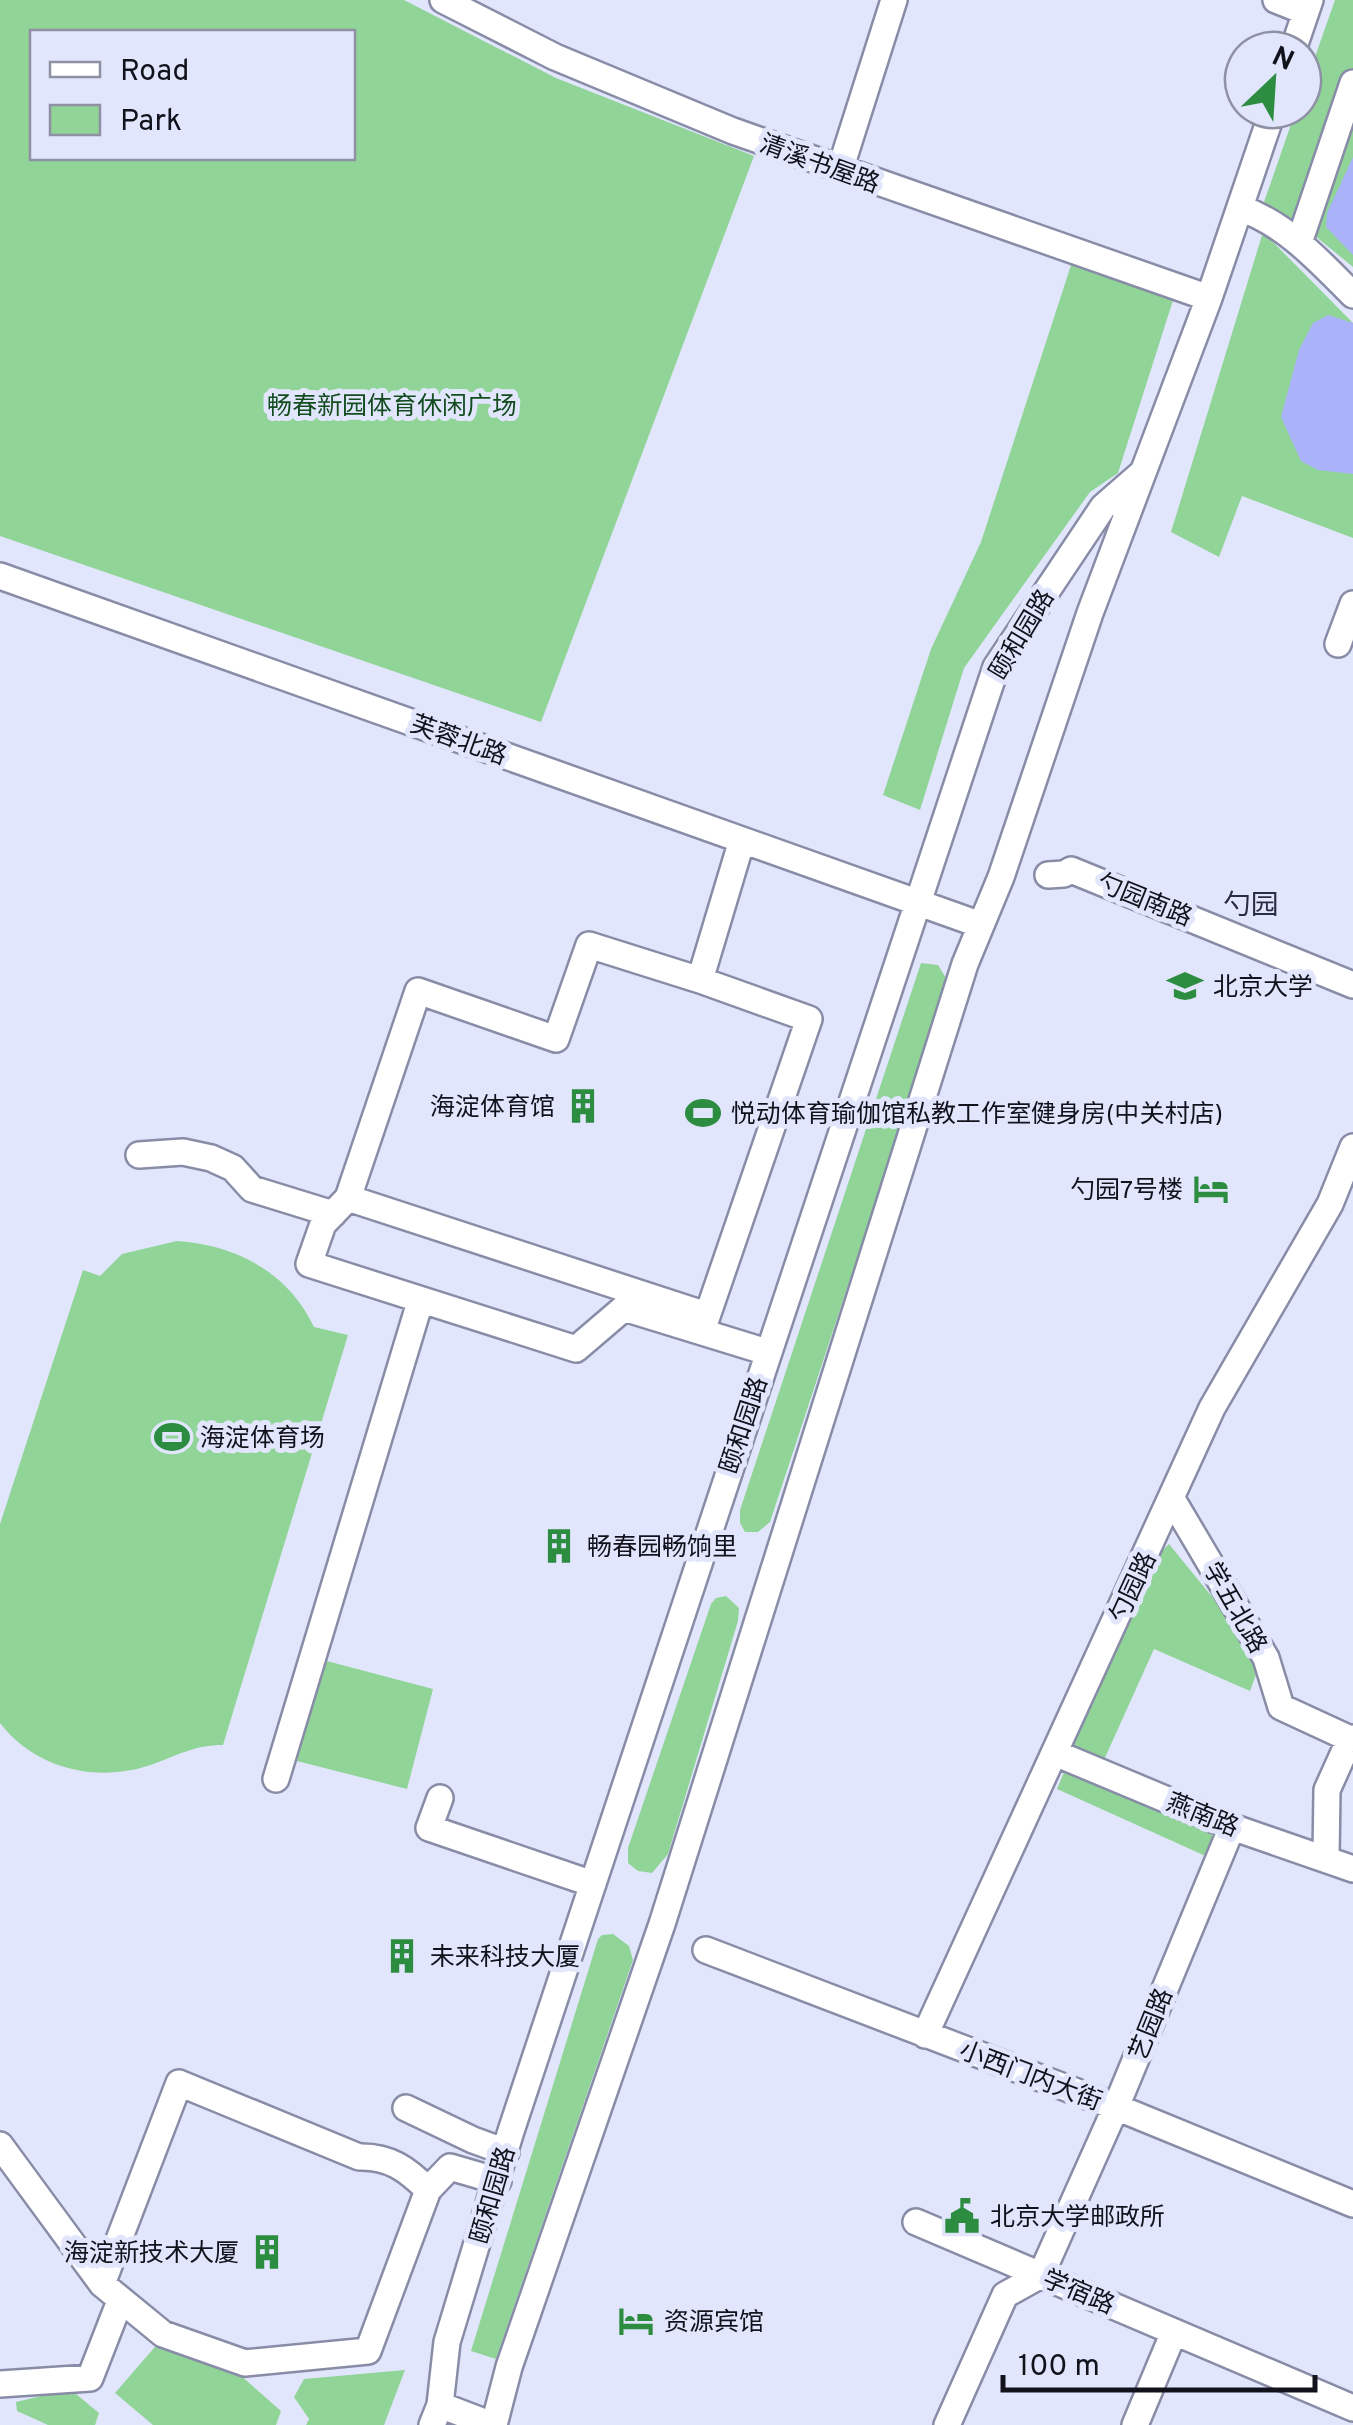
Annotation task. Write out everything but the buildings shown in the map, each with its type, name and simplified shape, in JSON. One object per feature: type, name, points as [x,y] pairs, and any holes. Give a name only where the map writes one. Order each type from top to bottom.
[{"type":"street","name":"清溪书屋路","points":[[443,0],[555,57],[733,131],[1209,298]]},
{"type":"street","points":[[840,170],[894,0]]},
{"type":"street","points":[[1276,0],[1308,6],[1300,30]]},
{"type":"street","points":[[1298,242],[1353,83]]},
{"type":"street","name":"颐和园路","points":[[493,2425],[662,1924],[965,964],[1001,877],[1090,613],[1209,298],[1250,211],[1268,130]]},
{"type":"street","points":[[1250,211],[1298,242],[1353,295]]},
{"type":"street","name":"颐和园路","points":[[436,2415],[447,2342],[506,2152],[996,668],[1103,507],[1146,470]]},
{"type":"street","name":"芙蓉北路","points":[[0,576],[981,925]]},
{"type":"street","points":[[1338,644],[1353,604]]},
{"type":"street","points":[[700,980],[742,840]]},
{"type":"street","name":"勺园南路","points":[[1048,876],[1071,870],[1353,985]]},
{"type":"street","points":[[589,945],[809,1019],[705,1323],[624,1308],[576,1349],[309,1264],[323,1224],[340,1206],[418,991],[556,1039],[589,945]]},
{"type":"street","name":"勺园路","points":[[925,2035],[1240,1357],[1342,1208],[1353,1147]]},
{"type":"street","points":[[139,1155],[183,1152],[211,1158],[233,1168],[252,1189],[340,1206],[705,1323],[767,1352]]},
{"type":"street","points":[[276,1779],[420,1302]]},
{"type":"street","name":"学五北路","points":[[1172,1499],[1266,1658],[1281,1707],[1351,1738]]},
{"type":"street","points":[[1326,1857],[1327,1790],[1351,1738]]},
{"type":"street","name":"燕南路","points":[[1055,1753],[1232,1827],[1353,1869]]},
{"type":"street","points":[[440,1798],[429,1828],[593,1884]]},
{"type":"street","name":"艺园路","points":[[1041,2275],[1116,2107],[1232,1827]]},
{"type":"street","name":"小西门内大街","points":[[706,1950],[1116,2107],[1353,2204]]},
{"type":"street","points":[[0,2384],[90,2378],[111,2293],[178,2084],[359,2157],[378,2156],[406,2168],[428,2190]]},
{"type":"street","points":[[406,2108],[506,2152]]},
{"type":"street","points":[[0,2145],[111,2293],[163,2334],[245,2363],[368,2352],[428,2190],[450,2167],[498,2181]]},
{"type":"street","name":"学宿路","points":[[916,2222],[1174,2332],[1350,2398]]},
{"type":"street","points":[[947,2425],[1005,2295],[1041,2275]]},
{"type":"street","points":[[1134,2425],[1174,2332]]},
{"type":"street","points":[[436,2415],[493,2425]]},
{"type":"green space","name":"畅春新园体育休闲广场","points":[[0,0],[404,0],[556,78],[754,156],[541,722],[0,536]]},
{"type":"green space","points":[[1335,0],[1353,0],[1353,267],[1309,231],[1264,202],[1289,130],[1323,130],[1323,34]]},
{"type":"green space","points":[[1263,232],[1353,323],[1353,538],[1242,496],[1219,557],[1171,532]]},
{"type":"green space","points":[[1073,259],[1175,294],[1118,473],[1090,492],[964,668],[920,810],[883,795],[931,649],[981,542]]},
{"type":"green space","points":[[921,963],[938,965],[946,978],[945,991],[770,1522],[758,1532],[745,1532],[740,1510]]},
{"type":"green space","name":"海淀体育场","points":[[177,1241],[220,1248],[258,1265],[290,1291],[314,1327],[348,1335],[223,1745],[196,1748],[135,1769],[71,1769],[32,1752],[0,1723],[0,1524],[83,1270],[100,1276],[122,1254]]},
{"type":"green space","points":[[1169,1544],[1262,1658],[1250,1691],[1154,1649],[1103,1762],[1067,1747],[1151,1561]]},
{"type":"green space","points":[[726,1596],[739,1608],[738,1621],[668,1854],[652,1873],[638,1871],[628,1863],[628,1848],[711,1604]]},
{"type":"green space","points":[[323,1660],[433,1689],[407,1789],[297,1761]]},
{"type":"green space","points":[[1067,1765],[1221,1830],[1210,1858],[1057,1789]]},
{"type":"green space","points":[[613,1934],[629,1946],[633,1960],[496,2359],[471,2351],[598,1939]]},
{"type":"green space","points":[[160,2341],[239,2374],[281,2411],[276,2425],[153,2425],[115,2393]]},
{"type":"green space","points":[[405,2370],[384,2425],[306,2425],[309,2419],[294,2397],[304,2379]]},
{"type":"green space","points":[[70,2389],[99,2413],[95,2425],[48,2425],[17,2411],[16,2402]]},
{"type":"water","points":[[1353,157],[1353,255],[1326,227],[1327,213]]},
{"type":"water","points":[[1328,315],[1353,323],[1353,474],[1318,470],[1301,461],[1281,417],[1299,350],[1313,323]]},
{"type":"place","name":"北京大学","points":[[1185,986]]},
{"type":"place","name":"海淀体育馆","points":[[583,1106]]},
{"type":"place","name":"悦动体育瑜伽馆私教工作室健身房(中关村店)","points":[[703,1113]]},
{"type":"place","name":"勺园7号楼","points":[[1211,1189]]},
{"type":"place","name":"海淀体育场","points":[[172,1437]]},
{"type":"place","name":"畅春园·畅饷里","points":[[559,1546]]},
{"type":"place","name":"未来科技大厦","points":[[402,1956]]},
{"type":"place","name":"北京大学邮政所","points":[[962,2216]]},
{"type":"place","name":"海淀新技术大厦","points":[[267,2252]]},
{"type":"place","name":"资源宾馆","points":[[636,2321]]},
{"type":"district","name":"勺园","points":[[1251,904]]}]
